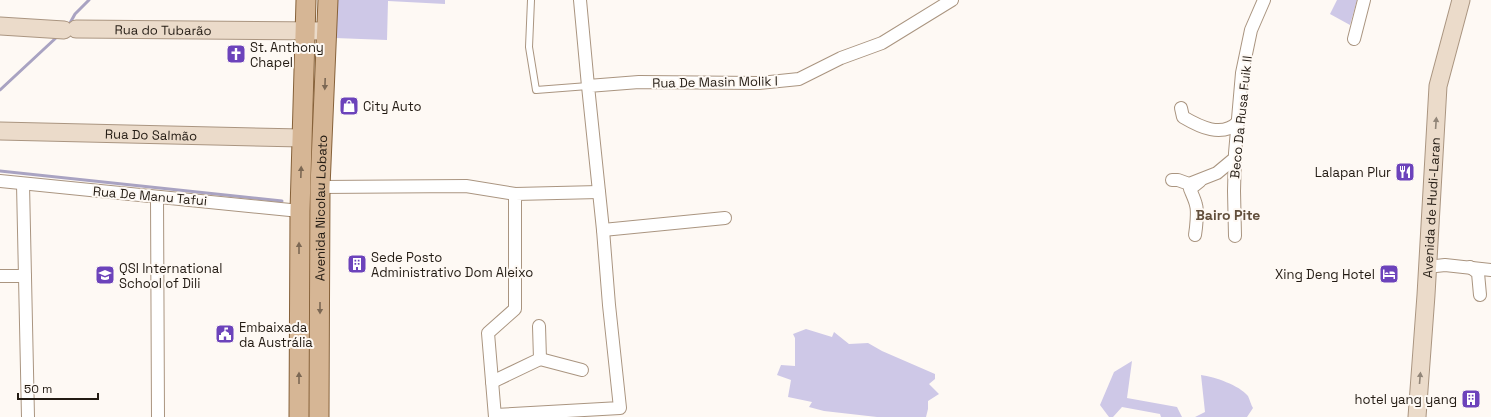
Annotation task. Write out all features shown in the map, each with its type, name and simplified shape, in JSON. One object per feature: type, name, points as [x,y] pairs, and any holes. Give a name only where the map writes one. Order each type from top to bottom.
[{"type":"main road","name":"Avenida Nicolau Lobato","points":[[299,417],[300,211],[306,0]]},
{"type":"main road","name":"Avenida Nicolau Lobato","points":[[319,417],[320,187],[328,0]]},
{"type":"street","points":[[515,194],[515,309],[488,333],[495,416],[621,412],[608,305],[604,230],[580,0]]},
{"type":"street","name":"Rua De Masin Molik I","points":[[588,86],[638,82],[759,83],[799,79],[841,58],[882,43],[952,0]]},
{"type":"street","name":"Beco Da Rusa Fuik II","points":[[1235,236],[1234,191],[1242,73],[1251,30],[1264,0]]},
{"type":"street","points":[[1354,39],[1364,0]]},
{"type":"street","name":"Avenida de Hudi-Laran","points":[[1417,417],[1438,86],[1461,0]]},
{"type":"street","name":"Rua do Tubarão","points":[[0,26],[70,30],[327,31]]},
{"type":"street","points":[[1181,108],[1183,117],[1210,130],[1224,130],[1233,127],[1238,122]]},
{"type":"street","points":[[1172,180],[1178,180],[1189,184],[1217,173],[1236,153],[1224,130]]},
{"type":"street","name":"Rua Do Salmão","points":[[0,131],[302,138]]},
{"type":"street","points":[[1195,235],[1197,226],[1197,206],[1190,189],[1204,178]]},
{"type":"street","name":"Rua De Manu Tafui","points":[[0,181],[300,211]]},
{"type":"street","points":[[23,184],[28,417]]},
{"type":"street","points":[[320,187],[466,186],[515,194],[599,192]]},
{"type":"street","points":[[157,197],[158,417]]},
{"type":"street","points":[[300,211],[320,213]]},
{"type":"street","points":[[604,230],[725,218]]},
{"type":"street","points":[[1427,268],[1445,265],[1491,270]]},
{"type":"street","points":[[1463,268],[1478,273],[1480,295]]},
{"type":"street","points":[[0,276],[25,276]]},
{"type":"street","points":[[540,326],[540,359]]},
{"type":"street","points":[[492,382],[540,359],[582,370]]},
{"type":"lane","points":[[531,0],[529,47],[536,90],[588,86]]},
{"type":"shaded area","points":[[336,0],[445,0],[445,4],[388,1],[387,40],[335,38]]},
{"type":"shaded area","points":[[1337,0],[1357,0],[1350,25],[1330,14]]},
{"type":"shaded area","points":[[806,329],[832,337],[834,332],[849,344],[868,343],[882,351],[935,374],[935,379],[929,384],[939,394],[928,401],[926,417],[877,417],[824,411],[809,407],[812,402],[788,397],[791,380],[777,375],[781,365],[795,366],[795,338],[793,334]]},
{"type":"shaded area","points":[[1132,361],[1127,398],[1177,407],[1182,417],[1161,417],[1160,414],[1122,407],[1113,417],[1109,417],[1100,405],[1114,372]]},
{"type":"shaded area","points":[[1201,375],[1226,382],[1244,392],[1248,396],[1253,408],[1247,417],[1195,417],[1205,412]]},
{"type":"waterway","points":[[70,23],[75,14],[89,0]]},
{"type":"waterway","points":[[0,90],[58,36]]},
{"type":"waterway","points":[[0,171],[282,201]]},
{"type":"place","name":"St. Anthony Chapel","points":[[236,54]]},
{"type":"place","name":"City Auto","points":[[349,106]]},
{"type":"place","name":"Lalapan Plur","points":[[1405,172]]},
{"type":"place","name":"Sede Posto Administrativo Dom Aleixo","points":[[357,264]]},
{"type":"place","name":"Xing Deng Hotel","points":[[1389,274]]},
{"type":"place","name":"QSI International School of Dili","points":[[105,275]]},
{"type":"place","name":"Embaixada da Austrália","points":[[225,334]]},
{"type":"place","name":"hotel yang yang","points":[[1471,399]]},
{"type":"district","name":"Bairo Pite","points":[[1228,215]]}]
